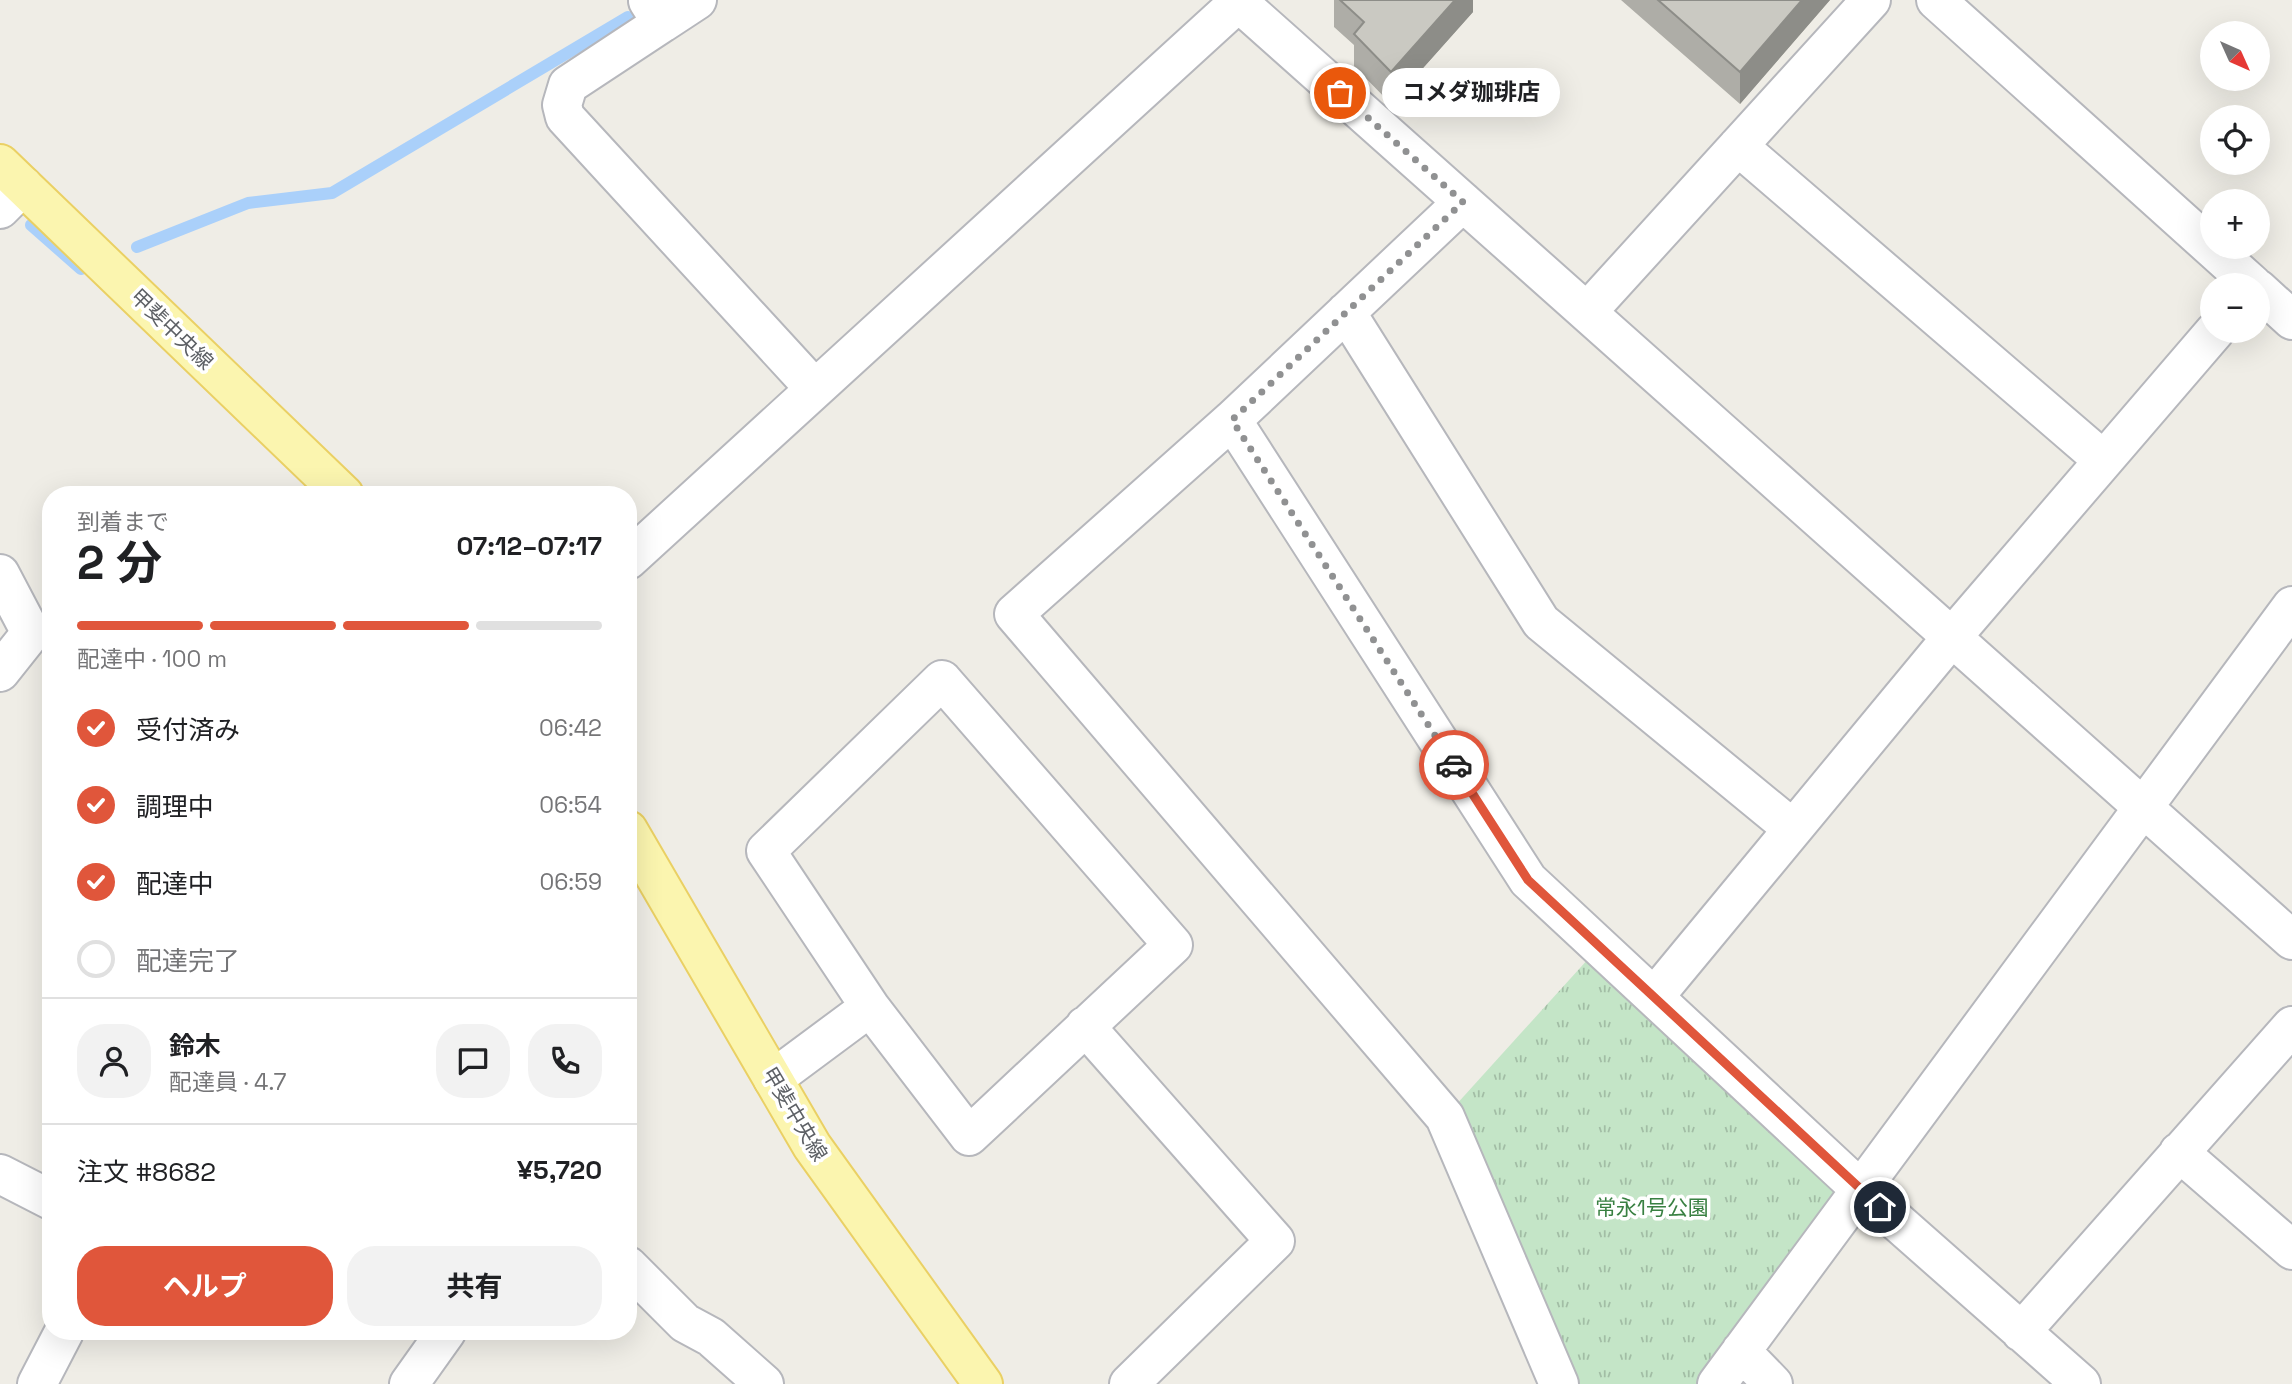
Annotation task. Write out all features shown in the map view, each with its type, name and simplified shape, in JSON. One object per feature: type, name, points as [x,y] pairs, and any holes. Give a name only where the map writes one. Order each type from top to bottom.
[{"type":"main road","name":"甲斐中央線","points":[[8,186],[334,486]]},
{"type":"main road","name":"甲斐中央線","points":[[637,845],[813,1146],[983,1384]]},
{"type":"street","points":[[697,0],[655,11],[568,85],[562,105],[565,117],[815,389]]},
{"type":"street","points":[[1587,312],[1871,0]]},
{"type":"street","points":[[1936,0],[2240,273]]},
{"type":"street","points":[[637,553],[1239,1],[2292,940]]},
{"type":"street","points":[[1738,146],[2104,460]]},
{"type":"street","points":[[1463,202],[1232,420],[1014,614],[1446,1117],[1559,1384]]},
{"type":"street","points":[[2270,300],[2292,320]]},
{"type":"street","points":[[1346,312],[1541,622],[1793,829]]},
{"type":"street","points":[[1654,997],[1952,637],[2205,343]]},
{"type":"street","points":[[1232,420],[1528,880],[1860,1189],[2081,1384]]},
{"type":"street","points":[[0,574],[31,633],[0,672]]},
{"type":"street","points":[[1717,1384],[2292,606]]},
{"type":"street","points":[[942,680],[1173,944],[968,1136],[870,1007],[766,850],[942,680]]},
{"type":"street","points":[[773,1079],[870,1007]]},
{"type":"street","points":[[1085,1026],[1275,1241],[1129,1384]]},
{"type":"street","points":[[2021,1332],[2292,1026]]},
{"type":"street","points":[[2179,1152],[2292,1251]]},
{"type":"street","points":[[0,1174],[42,1195]]},
{"type":"street","points":[[637,1275],[685,1323],[711,1337],[764,1384]]},
{"type":"street","points":[[37,1384],[60,1340]]},
{"type":"street","points":[[409,1384],[440,1340]]},
{"type":"street","points":[[1741,1351],[1773,1384]]},
{"type":"green space","name":"常永1号公園","points":[[1599,947],[1860,1189],[1717,1384],[1559,1384],[1445,1117]]},
{"type":"building","points":[[1340,0],[1455,0],[1391,72],[1354,34],[1364,22]]},
{"type":"building","points":[[1658,0],[1802,0],[1740,72]]},
{"type":"waterway","points":[[137,247],[248,203],[332,193],[628,17]]},
{"type":"waterway","points":[[31,225],[81,269]]},
{"type":"way so far","points":[[1340,93],[1463,202],[1232,420],[1454,765]]},
{"type":"place","name":"コメダ珈琲店","points":[[1340,93]]},
{"type":"route","points":[[1454,765],[1528,880],[1880,1207]]}]
